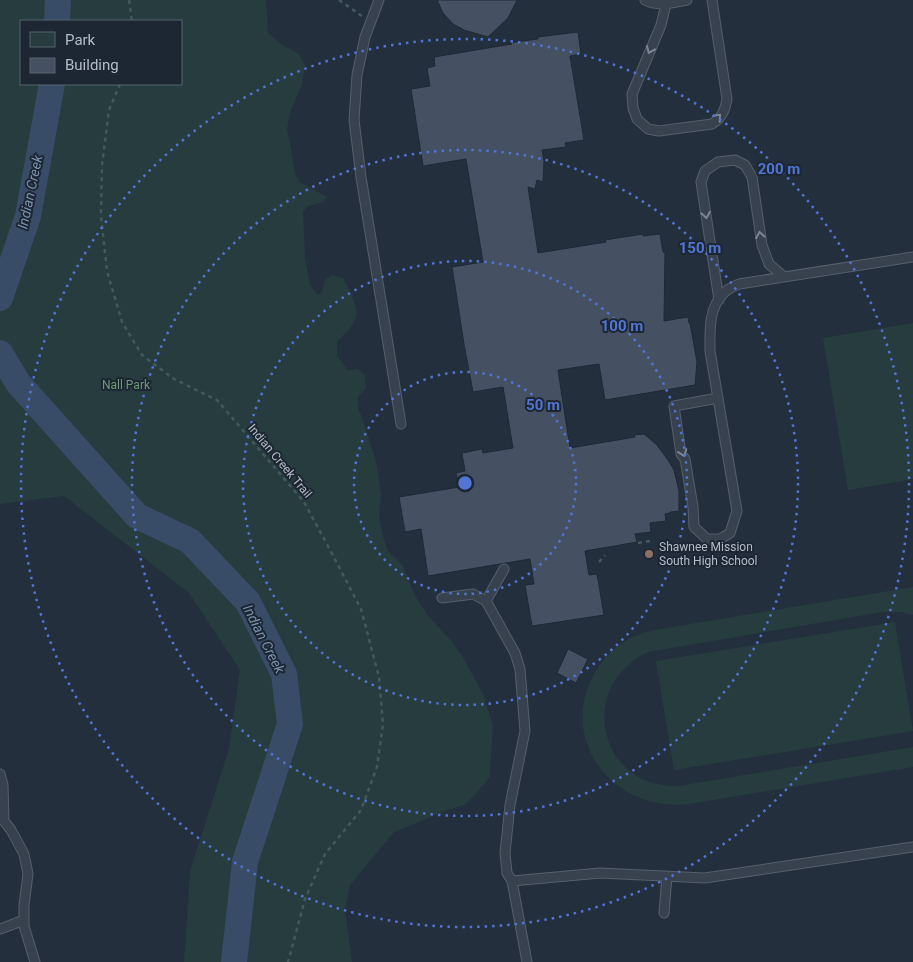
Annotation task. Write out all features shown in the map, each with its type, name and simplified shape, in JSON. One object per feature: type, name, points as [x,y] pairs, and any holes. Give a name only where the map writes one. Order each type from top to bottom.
[{"type":"lane","points":[[379,0],[365,37],[357,75],[354,120],[361,177],[400,424]]},
{"type":"lane","points":[[645,0],[666,4],[687,0]]},
{"type":"lane","points":[[666,4],[661,25],[632,94],[633,108],[637,119],[648,129],[659,131],[712,124],[722,115],[726,107],[727,99],[712,0]]},
{"type":"lane","points":[[719,300],[701,182],[705,171],[718,162],[735,160],[745,165],[752,177],[762,245],[768,264],[783,276]]},
{"type":"lane","points":[[718,398],[674,406],[682,454],[687,469],[694,527],[707,539],[720,539],[730,533],[737,511],[718,398],[710,351],[710,326],[715,305],[726,291],[739,284],[913,257]]},
{"type":"lane","points":[[486,601],[504,569]]},
{"type":"lane","points":[[442,598],[474,594],[486,601],[515,653],[520,669],[525,731],[510,805],[505,853],[507,873],[512,881],[527,962]]},
{"type":"lane","points":[[0,774],[3,785],[2,821],[11,830],[24,854],[28,874],[24,920],[35,962]]},
{"type":"lane","points":[[512,881],[600,873],[705,878],[913,846]]},
{"type":"lane","points":[[664,913],[667,876]]},
{"type":"lane","points":[[0,929],[24,920]]},
{"type":"path","points":[[129,0],[132,20]]},
{"type":"path","points":[[339,0],[371,22]]},
{"type":"path","name":"Indian Creek Trail","points":[[120,85],[110,110],[102,164],[101,216],[107,271],[122,322],[142,355],[174,379],[216,400],[304,502],[360,609],[379,677],[383,724],[377,767],[361,810],[325,854],[306,899],[288,962]]},
{"type":"path","points":[[638,543],[650,541]]},
{"type":"path","points":[[599,562],[605,555]]},
{"type":"green space","name":"Nall Park","points":[[0,0],[266,0],[268,33],[281,44],[299,54],[305,65],[302,85],[290,112],[287,130],[295,174],[300,182],[327,197],[323,202],[308,206],[303,211],[305,258],[310,285],[318,295],[322,292],[325,280],[333,275],[343,278],[355,305],[356,315],[354,323],[337,342],[337,356],[348,370],[358,369],[365,376],[366,388],[358,397],[358,408],[377,465],[381,495],[379,517],[383,537],[389,552],[403,566],[415,596],[429,617],[461,654],[483,694],[493,725],[490,777],[473,797],[464,805],[394,832],[350,885],[345,910],[352,962],[184,962],[190,871],[229,749],[240,670],[189,593],[64,496],[0,504]]},
{"type":"green space","points":[[913,323],[913,479],[848,490],[823,338]]},
{"type":"green space","points":[[913,587],[913,615],[900,612],[882,612],[648,652],[625,668],[611,688],[605,710],[606,732],[614,753],[629,771],[651,782],[678,786],[913,747],[913,767],[689,804],[661,804],[637,796],[615,783],[598,766],[587,744],[583,720],[585,695],[597,669],[603,661],[616,647],[632,637],[660,629]]},
{"type":"green space","points":[[895,622],[913,731],[674,770],[656,661]]},
{"type":"building","points":[[437,0],[517,0],[508,18],[488,37],[464,30],[453,24],[443,13]]},
{"type":"building","name":"Shawnee Mission South High School","points":[[578,32],[581,54],[570,56],[584,140],[565,143],[566,147],[542,150],[544,161],[543,182],[537,180],[535,189],[528,187],[538,253],[643,234],[643,236],[660,234],[663,252],[665,253],[664,321],[688,317],[697,362],[695,385],[605,400],[599,364],[558,370],[570,448],[644,434],[656,444],[674,470],[679,491],[679,511],[665,514],[666,521],[650,523],[651,532],[635,534],[637,542],[585,551],[589,575],[597,574],[604,615],[532,626],[525,585],[534,584],[530,559],[428,576],[421,529],[405,532],[399,497],[459,487],[456,473],[465,471],[462,453],[482,449],[483,453],[513,448],[503,387],[473,392],[464,344],[452,267],[483,262],[466,159],[423,166],[411,89],[430,86],[427,68],[435,66],[434,57],[538,39],[538,37]]},
{"type":"building","points":[[568,649],[588,659],[576,683],[557,673]]},
{"type":"waterway","name":"Indian Creek","points":[[57,20],[58,0]]},
{"type":"waterway","name":"Indian Creek","points":[[0,298],[28,216],[52,85]]},
{"type":"waterway","name":"Indian Creek","points":[[0,353],[18,383],[137,516],[190,541],[248,602],[284,674],[290,724],[245,862],[234,962]]},
{"type":"place","name":"Shawnee Mission South High School","points":[[649,554]]}]
